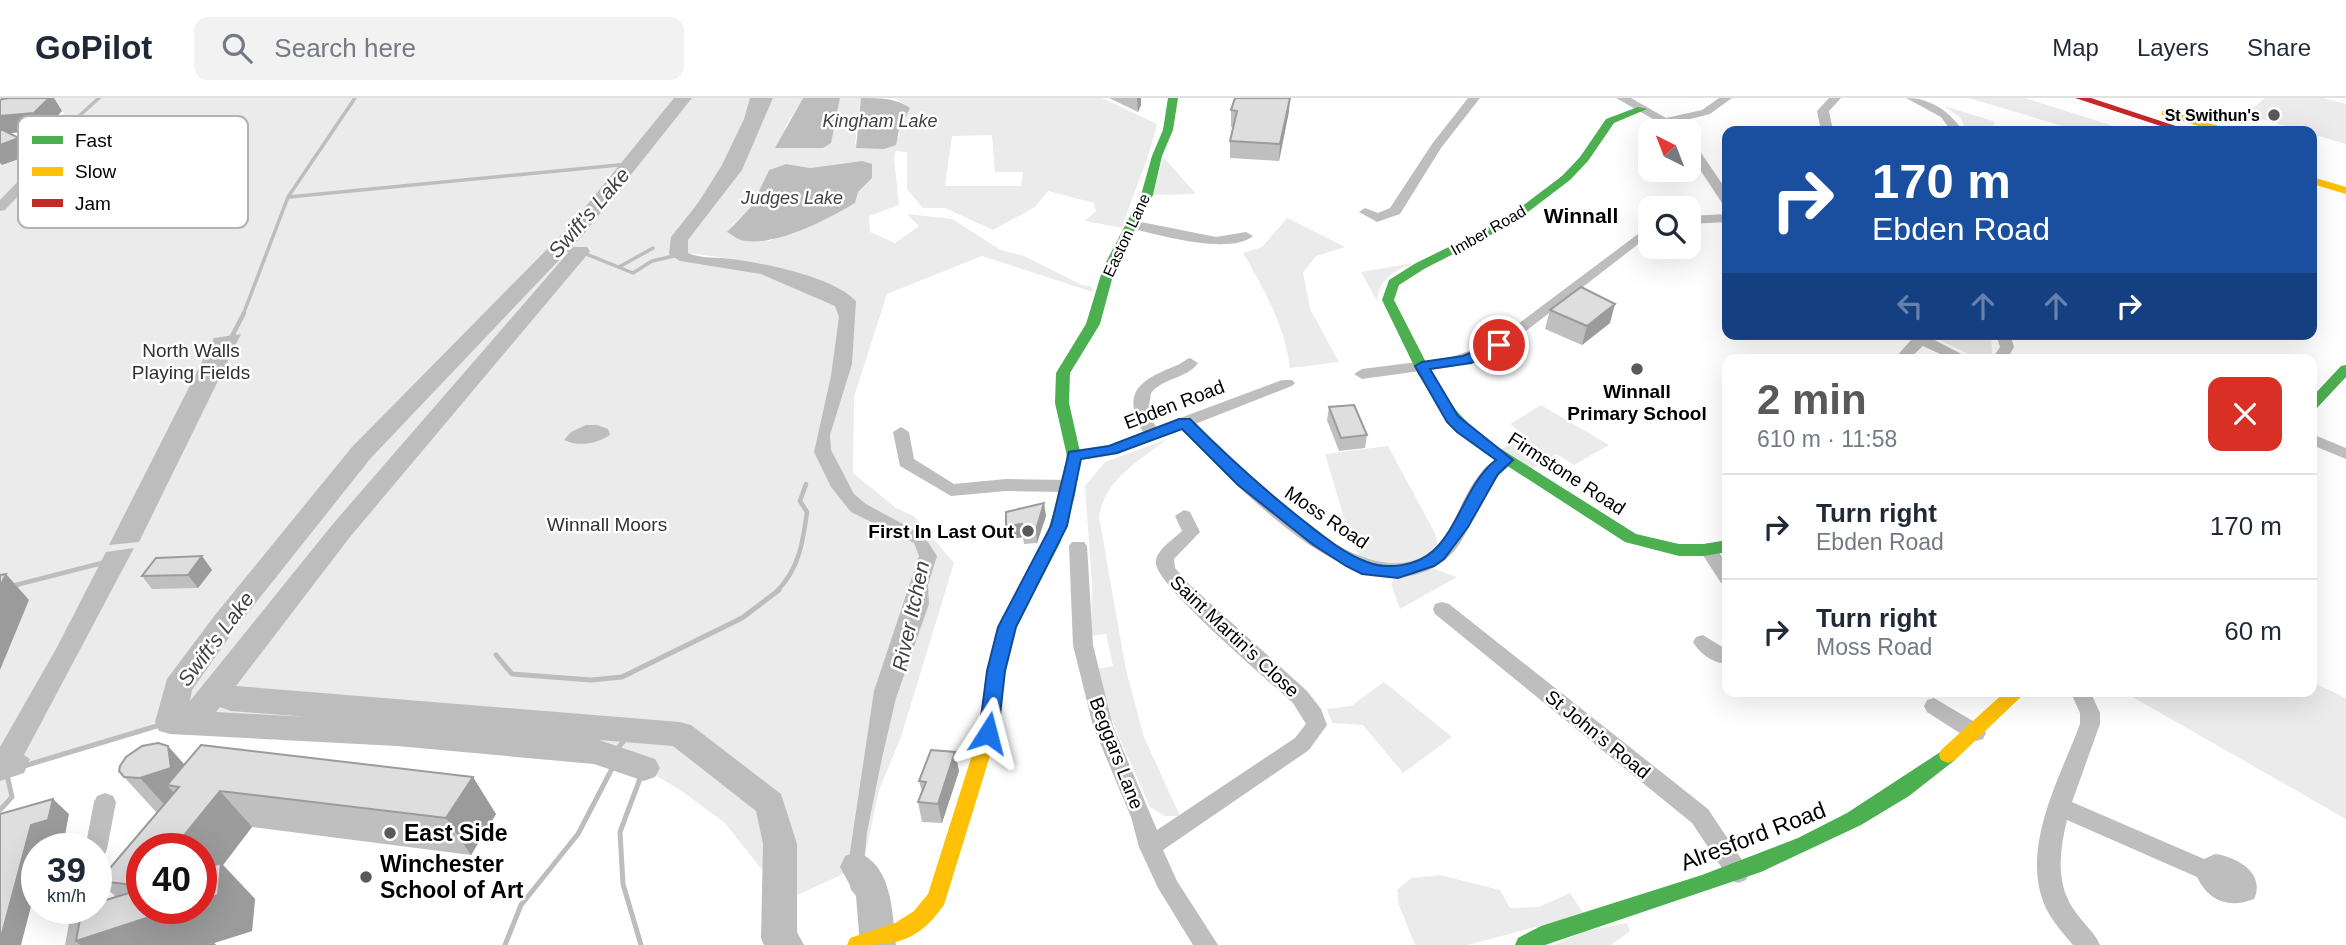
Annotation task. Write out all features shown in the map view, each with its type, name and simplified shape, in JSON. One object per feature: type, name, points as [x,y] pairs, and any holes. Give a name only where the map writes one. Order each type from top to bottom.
[{"type":"main road","name":"Easton Lane","points":[[1074,456],[1063,410],[1061,383],[1072,355],[1089,331],[1099,308],[1109,268],[1147,195],[1157,156],[1168,130],[1173,98]]},
{"type":"main road","points":[[2121,98],[2209,126]]},
{"type":"main road","points":[[2074,100],[2144,126]]},
{"type":"main road","points":[[2074,100],[2168,126]]},
{"type":"main road","name":"Imber Road","points":[[1422,366],[1390,308],[1388,293],[1393,283],[1405,273],[1508,222],[1566,178],[1584,159],[1610,121],[1642,108]]},
{"type":"main road","points":[[2317,172],[2346,181]]},
{"type":"main road","points":[[2317,182],[2346,191]]},
{"type":"main road","name":"Firmstone Road","points":[[1422,366],[1452,418],[1462,429],[1506,460],[1631,538],[1663,547],[1708,549],[1722,547]]},
{"type":"main road","points":[[2317,400],[2346,369]]},
{"type":"main road","points":[[858,945],[901,938],[930,910],[959,832],[988,733],[996,671],[1007,627],[1052,544],[1059,526],[1074,456]]},
{"type":"main road","name":"Alresford Road","points":[[1526,945],[1541,936],[1738,873],[1800,849],[1845,827],[1976,733],[2012,697]]},
{"type":"street","points":[[1365,212],[1377,218],[1392,214],[1452,124],[1474,98]]},
{"type":"street","points":[[1622,98],[1660,119]]},
{"type":"street","points":[[1677,119],[1706,112],[1726,98]]},
{"type":"street","points":[[1826,126],[1823,111],[1825,105],[1835,98]]},
{"type":"street","points":[[1912,98],[1945,115],[1953,126]]},
{"type":"street","points":[[0,141],[18,140]]},
{"type":"street","points":[[1701,162],[1722,193]]},
{"type":"street","points":[[0,207],[18,188]]},
{"type":"street","points":[[1701,219],[1722,218]]},
{"type":"street","points":[[1131,225],[1216,244],[1246,236]]},
{"type":"street","points":[[1362,374],[1466,360],[1499,345],[1638,238]]},
{"type":"street","points":[[1923,340],[1953,354]]},
{"type":"street","points":[[1152,435],[1140,413],[1145,387],[1153,380],[1187,367],[1190,363]]},
{"type":"street","name":"Ebden Road","points":[[1074,456],[1099,453],[1152,435],[1287,383]]},
{"type":"street","name":"Moss Road","points":[[1184,423],[1243,481],[1299,527],[1351,562],[1387,573],[1414,568],[1438,555],[1462,524],[1492,470],[1506,460]]},
{"type":"street","points":[[901,432],[905,463],[951,490],[986,485],[1068,486]]},
{"type":"street","points":[[2317,441],[2346,454]]},
{"type":"street","name":"Saint Martin's Close","points":[[1150,847],[1302,744],[1317,725],[1314,715],[1300,697],[1182,590],[1168,573],[1164,566],[1167,553],[1191,532],[1184,516]]},
{"type":"street","name":"Beggars Lane","points":[[1078,546],[1083,645],[1103,726],[1142,817],[1150,847],[1169,888],[1206,945]]},
{"type":"street","points":[[1708,549],[1722,570]]},
{"type":"street","name":"St John's Road","points":[[1442,609],[1700,816],[1738,873]]},
{"type":"street","points":[[2083,697],[2090,713],[2090,724],[2061,807],[2050,848],[2049,870],[2053,896],[2088,945]]},
{"type":"street","points":[[1934,706],[1976,733]]},
{"type":"street","points":[[99,833],[105,802]]},
{"type":"street","points":[[2061,807],[2206,870]]},
{"type":"street","points":[[77,945],[81,924]]},
{"type":"green space","points":[[0,98],[760,98],[678,245],[690,259],[733,259],[688,253],[688,240],[742,170],[773,98],[803,98],[784,129],[818,148],[823,148],[832,134],[840,98],[861,98],[855,144],[899,137],[899,130],[910,108],[895,98],[1102,98],[1157,124],[1122,228],[1085,221],[1096,211],[1094,203],[1048,191],[1035,207],[993,230],[945,208],[923,208],[907,189],[907,152],[896,151],[894,158],[899,205],[869,216],[870,232],[895,243],[919,226],[907,214],[952,219],[1001,250],[1024,256],[1082,285],[1091,286],[1093,292],[982,256],[887,294],[854,397],[853,473],[896,508],[914,516],[954,563],[901,737],[879,790],[863,865],[795,896],[762,870],[725,823],[683,792],[644,768],[594,751],[397,734],[170,722],[9,770],[6,779],[12,797],[0,810],[0,141],[18,140],[18,228],[248,228],[248,116],[61,116],[65,112],[13,115],[0,127]],"holes":[[[992,135],[995,172],[1023,172],[1021,186],[945,186],[952,136]],[[862,161],[872,178],[858,192],[855,203],[769,241],[731,226],[752,207],[769,170],[786,164],[810,168]]]},
{"type":"green space","points":[[1969,98],[2025,98],[2113,126],[2062,126]]},
{"type":"green space","points":[[2265,98],[2324,98],[2346,104],[2346,144],[2317,135],[2317,126],[2286,126],[2246,114]]},
{"type":"green space","points":[[1944,106],[1993,121],[1995,124],[1964,126],[1961,118]]},
{"type":"green space","points":[[1163,158],[1168,162],[1196,194],[1153,195]]},
{"type":"green space","points":[[1287,218],[1345,247],[1316,256],[1303,272],[1310,309],[1339,362],[1290,368],[1284,337],[1266,294],[1243,253],[1262,247]]},
{"type":"green space","points":[[1414,263],[1389,276],[1381,286],[1377,301],[1361,272]]},
{"type":"green space","points":[[1939,340],[1991,340],[1992,354],[1969,354]]},
{"type":"green space","points":[[1541,405],[1609,445],[1574,465],[1556,454],[1529,471],[1499,451],[1524,435],[1510,424]]},
{"type":"green space","points":[[1167,439],[1124,472],[1108,492],[1099,517],[1126,670],[1144,737],[1180,816],[1165,816],[1150,807],[1113,723],[1097,669],[1113,666],[1106,634],[1091,636],[1092,584],[1085,486],[1105,462]]},
{"type":"green space","points":[[1388,446],[1435,533],[1438,547],[1416,561],[1401,566],[1360,558],[1345,521],[1325,454]]},
{"type":"green space","points":[[1429,567],[1457,577],[1400,609],[1391,584],[1394,579]]},
{"type":"green space","points":[[1384,682],[1452,737],[1403,773],[1363,725],[1332,723],[1327,709],[1351,706]]},
{"type":"green space","points":[[2317,684],[2346,698],[2346,819],[2132,697],[2317,697]]},
{"type":"green space","points":[[1440,875],[1500,890],[1510,908],[1539,907],[1570,893],[1584,914],[1468,945],[1415,945],[1399,905],[1397,890],[1411,878]]},
{"type":"green space","points":[[1627,923],[1630,931],[1611,945],[1554,945],[1585,931]]},
{"type":"water","points":[[750,98],[773,98],[742,170],[688,240],[688,253],[797,272],[831,285],[856,301],[852,364],[830,435],[831,450],[854,494],[866,504],[912,529],[928,542],[937,556],[928,585],[929,604],[896,698],[867,832],[863,873],[886,895],[861,901],[851,890],[847,872],[874,691],[919,556],[914,543],[851,512],[831,487],[814,452],[831,376],[839,317],[835,306],[761,274],[680,261],[669,254],[671,237],[698,203],[722,165],[744,119]]},
{"type":"water","name":"Kingham Lake","points":[[803,98],[840,98],[831,143],[823,148],[775,148]]},
{"type":"water","name":"Kingham Lake","points":[[861,98],[894,100],[910,108],[899,130],[896,145],[884,149],[856,148]]},
{"type":"water","name":"Judges Lake","points":[[862,161],[872,164],[872,178],[858,192],[855,203],[831,216],[803,230],[773,239],[743,241],[727,232],[752,206],[769,170],[786,164],[810,168]]},
{"type":"water","points":[[241,334],[139,542],[109,545],[214,338]]},
{"type":"water","points":[[586,425],[608,429],[610,435],[587,444],[564,440],[571,432]]},
{"type":"water","points":[[134,548],[24,755],[30,759],[24,773],[0,781],[0,747],[56,649],[106,552]]},
{"type":"building","points":[[49,98],[34,113],[0,116],[0,100]]},
{"type":"building","points":[[1235,98],[1290,98],[1280,144],[1230,141],[1237,111],[1231,110]]},
{"type":"building","points":[[0,130],[18,138],[18,138],[0,145]]},
{"type":"building","points":[[1581,287],[1615,304],[1587,326],[1550,310]]},
{"type":"building","points":[[1354,405],[1367,435],[1341,438],[1329,407]]},
{"type":"building","points":[[1044,503],[1036,530],[1022,531],[1022,524],[1006,526],[1006,512]]},
{"type":"building","points":[[202,556],[188,575],[142,576],[156,558]]},
{"type":"building","points":[[6,574],[0,587],[0,575]]},
{"type":"building","points":[[158,743],[168,746],[171,768],[140,778],[124,777],[119,771],[126,757],[142,746]]},
{"type":"building","points":[[201,745],[473,777],[446,818],[220,791],[186,833],[140,833],[179,787],[167,785]]},
{"type":"building","points":[[931,750],[955,752],[938,804],[918,802],[926,782],[919,781]]},
{"type":"building","points":[[53,799],[48,820],[31,825],[29,833],[21,833],[21,862],[0,941],[0,814]]},
{"type":"building","points":[[126,849],[126,884],[112,883],[112,866]]},
{"type":"building","points":[[221,863],[217,895],[217,864]]},
{"type":"building","points":[[126,894],[128,924],[76,941],[79,924],[112,924],[112,898]]},
{"type":"waterway","points":[[79,116],[99,98]]},
{"type":"waterway","points":[[243,315],[288,197],[355,98]]},
{"type":"waterway","name":"Swift's Lake","points":[[644,768],[594,751],[397,734],[170,722],[178,687],[225,622],[361,453],[576,231],[684,98]]},
{"type":"waterway","points":[[289,197],[629,164]]},
{"type":"waterway","points":[[561,247],[577,254]]},
{"type":"waterway","points":[[619,267],[653,248]]},
{"type":"waterway","points":[[220,685],[341,531],[580,251]]},
{"type":"waterway","points":[[586,254],[633,273],[652,261],[678,255]]},
{"type":"waterway","points":[[231,338],[243,315]]},
{"type":"waterway","points":[[777,591],[790,574],[802,544],[807,512],[800,501],[806,484]]},
{"type":"waterway","points":[[12,586],[102,563]]},
{"type":"waterway","points":[[496,655],[512,674],[591,680],[622,677],[742,618],[779,590]]},
{"type":"waterway","points":[[191,722],[220,685]]},
{"type":"waterway","points":[[220,685],[223,693],[231,699],[680,734],[770,804],[780,844],[779,938],[786,945]]},
{"type":"waterway","points":[[24,766],[170,722]]},
{"type":"waterway","points":[[611,756],[634,729]]},
{"type":"waterway","points":[[505,945],[521,905],[578,834],[617,759]]},
{"type":"waterway","name":"Swift's Lake","points":[[641,945],[623,884],[620,832],[644,768]]},
{"type":"waterway","points":[[0,810],[12,797],[7,775]]},
{"type":"waterway","name":"River Itchen","points":[[857,867],[873,893],[878,945]]},
{"type":"traffic: fast","points":[[998,662],[1007,627],[1052,543],[1067,495],[1074,456],[1062,403],[1063,373],[1093,324],[1109,268],[1147,195],[1157,156],[1168,130],[1173,98]]},
{"type":"traffic: fast","points":[[1642,109],[1610,121],[1584,159],[1566,178],[1508,222],[1420,266],[1393,283],[1388,300],[1425,374],[1450,412],[1474,438],[1631,538],[1679,550],[1722,547]]},
{"type":"traffic: fast","points":[[2317,400],[2346,369]]},
{"type":"traffic: fast","points":[[1526,945],[1541,936],[1702,884],[1805,844],[1902,790],[1948,755]]},
{"type":"traffic: slow","points":[[2166,113],[2209,126]]},
{"type":"traffic: slow","points":[[2317,182],[2346,191]]},
{"type":"traffic: slow","points":[[858,945],[903,930],[921,917],[937,898],[988,733],[998,662]]},
{"type":"traffic: slow","points":[[1948,755],[2011,697]]},
{"type":"traffic: jam","points":[[2080,98],[2170,126]]},
{"type":"place","name":"St Swithun's","points":[[2274,115]]},
{"type":"place","name":"Winnall Primary School","points":[[1637,369]]},
{"type":"place","name":"First In Last Out","points":[[1028,531]]},
{"type":"place","name":"East Side","points":[[390,833]]},
{"type":"place","name":"Winchester School of Art","points":[[366,877]]},
{"type":"district","name":"Winnall","points":[[1581,216]]},
{"type":"route","points":[[988,733],[996,671],[1007,627],[1052,544],[1067,495],[1074,456],[1112,450],[1184,423],[1218,459],[1269,503],[1351,562],[1376,572],[1398,572],[1414,568],[1438,555],[1462,524],[1492,470],[1506,460],[1462,429],[1452,418],[1422,366],[1466,360],[1499,345]]},
{"type":"park label","name":"North Walls Playing Fields","points":[[191,361]]},
{"type":"park label","name":"Winnall Moors","points":[[607,524]]}]
